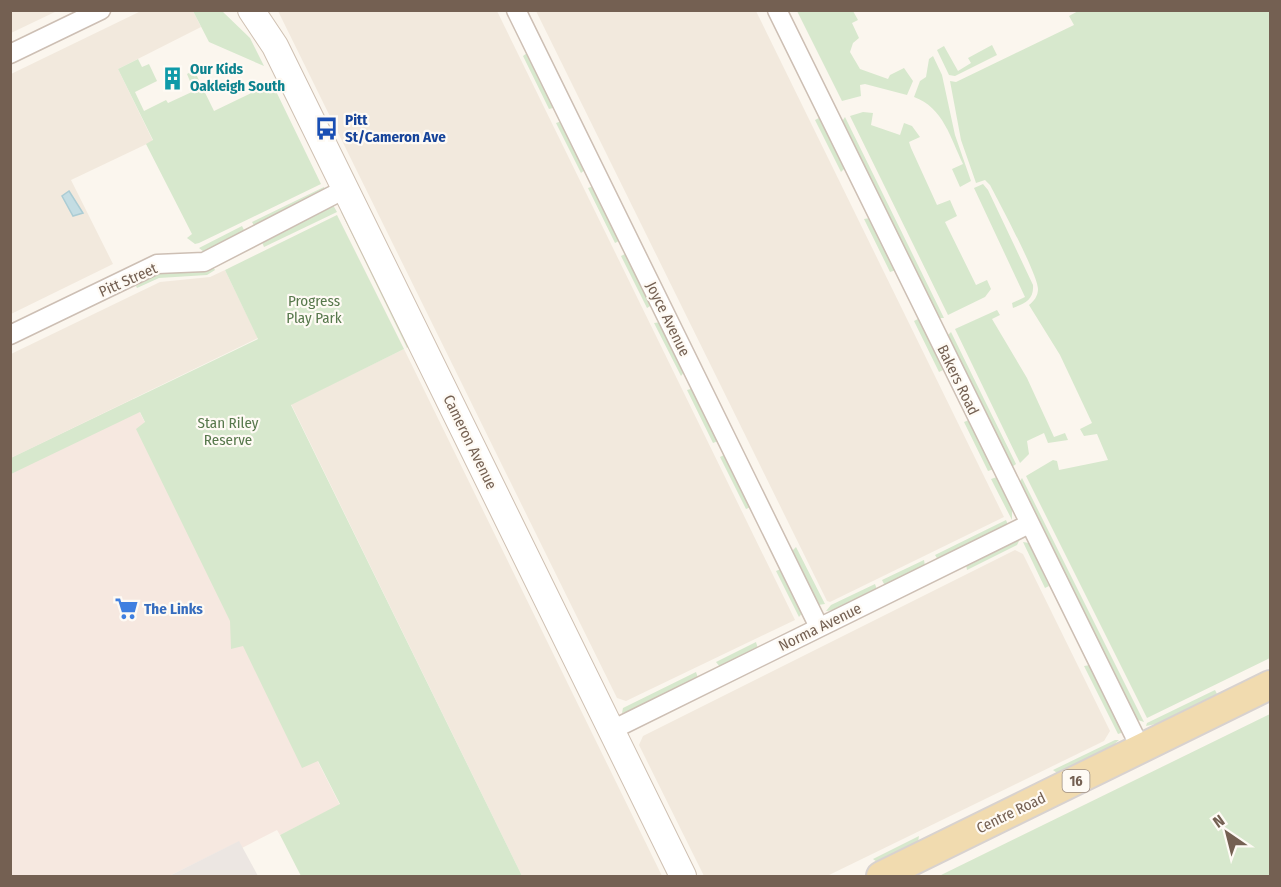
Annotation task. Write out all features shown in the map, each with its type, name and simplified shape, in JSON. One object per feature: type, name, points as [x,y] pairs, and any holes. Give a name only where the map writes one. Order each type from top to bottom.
[{"type":"main road","name":"Centre Road","points":[[881,876],[1270,685]]},
{"type":"street","points":[[10,54],[101,10]]},
{"type":"street","name":"Cameron Avenue","points":[[251,10],[275,46],[683,876]]},
{"type":"street","name":"Joyce Avenue","points":[[516,10],[819,627]]},
{"type":"street","name":"Bakers Road","points":[[777,10],[1140,749]]},
{"type":"street","name":"Pitt Street","points":[[10,335],[157,264],[204,262],[345,189]]},
{"type":"street","name":"Norma Avenue","points":[[612,730],[1029,524]]},
{"type":"shaded area","points":[[11,10],[57,10],[57,11],[11,33]]},
{"type":"shaded area","points":[[141,11],[193,11],[201,27],[118,69],[153,141],[71,180],[113,264],[11,314],[11,74]]},
{"type":"shaded area","points":[[278,11],[497,11],[795,620],[626,701],[617,698]]},
{"type":"shaded area","points":[[536,11],[756,11],[1004,517],[830,602],[827,601]]},
{"type":"shaded area","points":[[225,270],[258,338],[11,458],[11,354],[160,282],[210,277]]},
{"type":"shaded area","points":[[404,349],[662,876],[522,876],[291,404]]},
{"type":"shaded area","name":"The Links","points":[[133,399],[340,805],[280,835],[277,830],[242,848],[238,842],[169,876],[11,876],[11,458]]},
{"type":"shaded area","points":[[1015,550],[1023,554],[1110,731],[1104,741],[827,876],[704,876],[639,745],[643,736]]},
{"type":"shaded area","points":[[239,841],[258,876],[169,876]]},
{"type":"green space","points":[[1080,10],[1270,11],[1270,658],[1147,718],[1026,476],[1053,460],[1057,461],[1059,470],[1108,460],[1097,434],[1084,436],[1080,429],[1092,423],[1060,355],[1029,305],[1038,289],[1025,254],[990,185],[985,180],[976,183],[961,140],[950,81],[956,82],[1074,25],[1069,16]]},
{"type":"green space","points":[[193,11],[222,11],[250,38],[264,66],[209,42]]},
{"type":"green space","points":[[797,11],[853,11],[858,20],[852,23],[859,38],[853,43],[850,52],[860,69],[888,79],[890,75],[904,68],[913,81],[907,95],[865,84],[860,85],[861,96],[842,101]]},
{"type":"green space","points":[[992,45],[997,55],[955,76],[949,75],[937,50],[944,46],[958,71],[971,63],[968,58]]},
{"type":"green space","points":[[527,53],[554,105],[553,108],[549,109],[523,56]]},
{"type":"green space","points":[[933,56],[942,75],[955,135],[971,181],[960,187],[952,169],[963,164],[950,134],[932,108],[914,97],[920,81],[926,77],[929,59]]},
{"type":"green space","points":[[138,59],[142,67],[149,64],[157,81],[135,92],[144,111],[166,100],[168,103],[194,91],[187,74],[194,70],[214,111],[272,83],[321,184],[195,244],[187,238],[192,234],[146,144],[153,140],[118,69]]},
{"type":"green space","points":[[863,112],[873,113],[871,125],[900,135],[904,123],[912,126],[920,137],[909,142],[911,148],[937,205],[950,200],[957,216],[945,222],[976,285],[987,280],[991,289],[985,297],[948,315],[850,116]]},
{"type":"green space","points":[[845,117],[944,318],[937,318],[841,123]]},
{"type":"green space","points":[[819,118],[845,168],[841,172],[815,120]]},
{"type":"green space","points":[[562,121],[586,169],[581,173],[556,123]]},
{"type":"green space","points":[[983,184],[988,190],[1033,285],[1030,298],[1013,308],[1012,303],[1025,297],[974,188]]},
{"type":"green space","points":[[594,186],[620,239],[615,243],[588,188]]},
{"type":"green space","points":[[324,187],[325,190],[256,229],[252,222]]},
{"type":"green space","points":[[333,205],[337,212],[264,247],[262,242]]},
{"type":"green space","points":[[345,208],[411,345],[407,348],[341,212]]},
{"type":"green space","name":"Stan Riley Reserve","points":[[337,215],[404,349],[291,405],[522,876],[301,876],[280,835],[340,804],[318,761],[302,768],[243,646],[231,649],[230,621],[136,429],[145,422],[140,412],[11,474],[11,458],[258,339],[225,270]]},
{"type":"green space","points":[[870,218],[896,270],[890,272],[864,219]]},
{"type":"green space","points":[[242,226],[246,234],[204,252],[199,248]]},
{"type":"green space","points":[[628,255],[652,305],[647,308],[621,256]]},
{"type":"green space","points":[[213,267],[215,270],[207,275],[159,278],[137,288],[136,286],[159,273]]},
{"type":"green space","points":[[997,310],[1000,315],[992,319],[1027,378],[1054,437],[1065,433],[1068,440],[1048,443],[1044,433],[1027,441],[1029,454],[1020,463],[955,329]]},
{"type":"green space","points":[[918,319],[945,369],[939,372],[914,321]]},
{"type":"green space","points":[[661,322],[685,371],[681,376],[654,323]]},
{"type":"green space","points":[[951,332],[1016,464],[1012,467],[946,337]]},
{"type":"green space","points":[[694,388],[718,441],[713,443],[687,390]]},
{"type":"green space","points":[[969,420],[994,469],[988,471],[964,422]]},
{"type":"green space","points":[[727,456],[751,507],[746,509],[720,457]]},
{"type":"green space","points":[[997,477],[1012,507],[1012,520],[991,479]]},
{"type":"green space","points":[[1022,478],[1144,722],[1135,719],[1019,483]]},
{"type":"green space","points":[[1006,520],[1008,525],[938,560],[935,555]]},
{"type":"green space","points":[[1015,540],[1019,541],[1017,545],[967,570],[966,564]]},
{"type":"green space","points":[[1023,542],[1029,543],[1049,586],[1045,588]]},
{"type":"green space","points":[[796,547],[825,604],[818,605],[792,551]]},
{"type":"green space","points":[[924,560],[925,566],[885,586],[882,580]]},
{"type":"green space","points":[[781,569],[803,612],[799,617],[776,571]]},
{"type":"green space","points":[[875,584],[877,590],[834,610],[826,611],[831,605]]},
{"type":"green space","points":[[756,642],[758,649],[720,667],[716,662]]},
{"type":"green space","points":[[1090,665],[1121,733],[1118,734],[1084,666]]},
{"type":"green space","points":[[696,672],[698,678],[632,711],[622,713],[623,708]]},
{"type":"green space","points":[[1215,690],[1217,694],[1156,724],[1146,726],[1147,723]]},
{"type":"green space","points":[[1270,714],[1270,876],[939,876]]},
{"type":"green space","points":[[1119,740],[1111,747],[1057,773],[1053,770]]},
{"type":"green space","points":[[919,836],[918,842],[877,862],[873,859]]},
{"type":"water","points":[[69,191],[83,213],[73,216],[62,196]]},
{"type":"place","name":"Our Kids Oakleigh South","points":[[172,78]]},
{"type":"place","name":"Pitt St/Cameron Ave","points":[[327,129]]},
{"type":"place","name":"The Links","points":[[126,609]]},
{"type":"park label","name":"Progress Play Park","points":[[314,310]]}]
